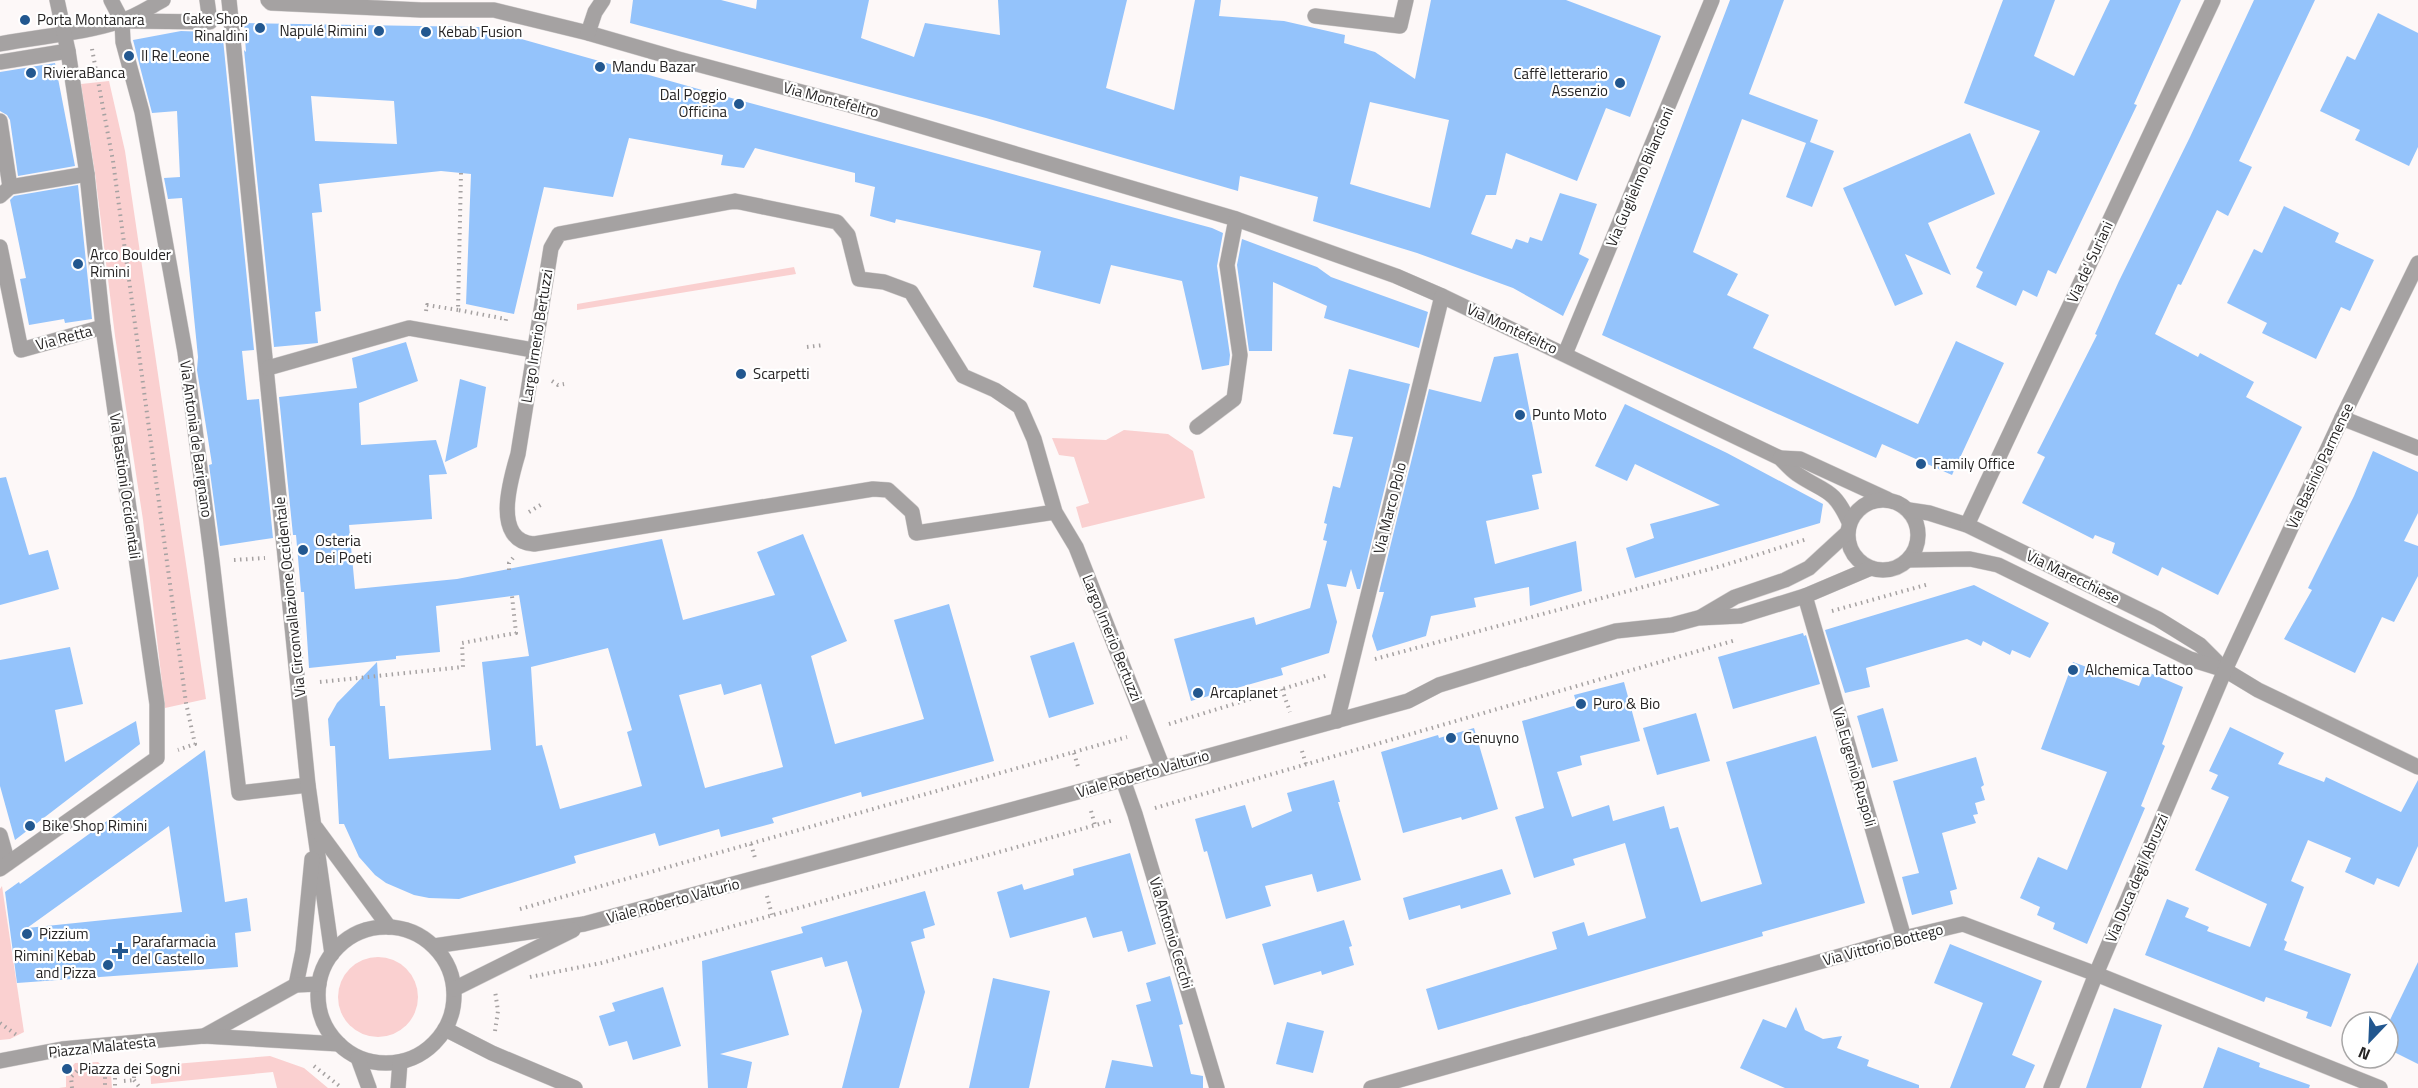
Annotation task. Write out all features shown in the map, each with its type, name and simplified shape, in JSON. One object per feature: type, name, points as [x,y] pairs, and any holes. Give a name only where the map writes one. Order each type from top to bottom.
[{"type":"street","name":"Via Bastioni Occidentali","points":[[57,0],[68,51],[87,174],[103,327],[157,704],[157,758]]},
{"type":"street","points":[[111,0],[122,21]]},
{"type":"street","points":[[0,44],[47,35],[63,35],[122,21],[163,0]]},
{"type":"street","points":[[122,21],[210,22],[207,0]]},
{"type":"street","name":"Via Circonvallazione Occidentale","points":[[229,0],[268,368],[308,785],[332,954]]},
{"type":"street","name":"Via Montefeltro","points":[[268,0],[271,3],[421,10],[494,10],[588,33],[850,105],[1236,219],[1396,276],[1442,296],[1780,458],[1796,474],[1824,488],[1840,502],[1848,527]]},
{"type":"street","points":[[588,33],[595,12],[603,0]]},
{"type":"street","points":[[1315,15],[1400,26],[1406,0]]},
{"type":"street","name":"Via Guglielmo Bilancioni","points":[[1566,354],[1712,0]]},
{"type":"street","name":"Via de' Suriani","points":[[1967,525],[2213,0]]},
{"type":"street","name":"Via Antonia de Barignano","points":[[122,21],[123,42],[142,112],[190,387],[239,792],[308,785]]},
{"type":"street","points":[[0,62],[68,51]]},
{"type":"street","points":[[0,121],[5,192],[87,174]]},
{"type":"street","name":"Largo Irnerio Bertuzzi","points":[[1055,512],[916,533],[912,512],[888,490],[873,489],[615,532],[534,544],[524,543],[513,536],[508,517],[511,477],[518,454],[551,248],[559,234],[735,201],[837,222],[848,235],[859,279],[884,282],[911,292],[963,376],[995,390],[1020,407],[1034,439],[1055,512],[1076,547],[1163,768]]},
{"type":"street","points":[[1197,427],[1234,399],[1240,355],[1227,265],[1236,219]]},
{"type":"street","name":"Via Retta","points":[[0,247],[21,350],[103,327]]},
{"type":"street","name":"Via Basinio Parmense","points":[[2225,670],[2342,418],[2418,263]]},
{"type":"street","name":"Via Marco Polo","points":[[1337,721],[1442,296]]},
{"type":"street","points":[[268,368],[409,328],[533,350]]},
{"type":"street","points":[[2342,418],[2418,448]]},
{"type":"street","name":"Via Montefeltro","points":[[1780,458],[1800,459],[1887,499]]},
{"type":"street","points":[[1887,499],[1909,510],[1915,520],[1918,542],[1908,560],[1891,570],[1871,568],[1854,556],[1848,527],[1855,512],[1863,505],[1874,500],[1887,499]]},
{"type":"street","name":"Via Marecchiese","points":[[1909,510],[1929,513],[1967,525],[2158,619],[2200,645],[2225,670]]},
{"type":"street","name":"Viale Roberto Valturio","points":[[1698,618],[1735,597],[1785,580],[1809,568],[1848,527]]},
{"type":"street","name":"Via Marecchiese","points":[[1908,560],[1970,559],[1998,565],[2190,659],[2225,670],[2258,690],[2418,767]]},
{"type":"street","name":"Viale Roberto Valturio","points":[[434,946],[584,924],[1337,721],[1408,700],[1439,685],[1616,631],[1672,625],[1698,618],[1740,616],[1805,596],[1871,568]]},
{"type":"street","name":"Via Eugenio Ruspoli","points":[[1805,596],[1904,938]]},
{"type":"street","name":"Via Duca degli Abruzzi","points":[[2051,1088],[2096,974],[2225,670]]},
{"type":"street","points":[[0,835],[4,866],[157,758]]},
{"type":"street","name":"Via Antonio Cecchi","points":[[1123,780],[1217,1088]]},
{"type":"street","name":"Via Circonvallazione Occidentale","points":[[314,826],[389,927]]},
{"type":"street","name":"Via Circonvallazione Occidentale","points":[[296,984],[303,951],[314,826]]},
{"type":"street","name":"Viale Roberto Valturio","points":[[454,989],[584,924]]},
{"type":"street","name":"Via Vittorio Bottego","points":[[1371,1088],[1904,938],[1963,924],[2096,974],[2380,1088]]},
{"type":"street","points":[[389,927],[420,936],[434,946],[447,966],[454,989],[454,1006],[445,1029],[430,1047],[400,1062],[384,1063],[358,1058],[339,1044],[329,1031],[318,1001],[323,968],[343,942],[357,933],[372,928],[389,927]]},
{"type":"street","name":"Piazza Malatesta","points":[[204,1036],[296,984],[319,984]]},
{"type":"street","points":[[445,1029],[492,1053],[575,1088]]},
{"type":"street","name":"Piazza Malatesta","points":[[0,1061],[62,1049],[204,1036],[339,1044]]},
{"type":"street","points":[[358,1058],[369,1088]]},
{"type":"street","points":[[398,1088],[400,1062]]},
{"type":"path","points":[[89,29],[113,161],[186,703],[195,744],[157,758]]},
{"type":"path","points":[[459,310],[461,173]]},
{"type":"path","points":[[424,331],[427,305],[506,319],[505,326],[494,325]]},
{"type":"path","points":[[807,347],[824,345]]},
{"type":"path","points":[[523,516],[542,504]]},
{"type":"path","points":[[1381,657],[1725,565],[1816,536]]},
{"type":"path","points":[[212,561],[286,556]]},
{"type":"path","points":[[1825,614],[1940,580]]},
{"type":"path","points":[[298,685],[463,667],[462,643],[516,633],[512,596]]},
{"type":"path","points":[[1178,721],[1325,676]]},
{"type":"path","points":[[518,910],[1123,739]]},
{"type":"path","points":[[493,1041],[498,1011],[494,985]]},
{"type":"path","points":[[96,1066],[105,1076],[105,1088]]},
{"type":"path","points":[[72,1088],[71,1077],[79,1068]]},
{"type":"path","points":[[134,1080],[140,1088]]},
{"type":"shaded area","points":[[109,81],[125,151],[206,699],[165,708],[143,520],[115,336],[95,173],[81,84]]},
{"type":"shaded area","points":[[794,267],[796,274],[577,310],[577,304]]},
{"type":"shaded area","points":[[1124,430],[1168,434],[1193,451],[1205,498],[1082,528],[1076,507],[1089,503],[1074,457],[1059,455],[1052,438],[1106,440]]},
{"type":"shaded area","points":[[2,886],[24,1032],[10,1039],[0,1040],[0,889]]},
{"type":"shaded area","points":[[378,957],[393,960],[406,969],[415,982],[418,997],[415,1012],[406,1025],[393,1034],[378,1037],[363,1034],[350,1025],[341,1012],[338,997],[341,982],[350,969],[363,960]]},
{"type":"shaded area","points":[[270,1056],[304,1068],[328,1088],[277,1088],[273,1072],[151,1084],[150,1066]]},
{"type":"shaded area","points":[[98,1062],[111,1074],[112,1088],[59,1088],[66,1087],[66,1074],[75,1063]]},
{"type":"building","points":[[633,0],[721,0],[756,9],[757,0],[869,0],[861,38],[914,57],[925,23],[1000,35],[998,0],[1127,0],[1106,88],[1174,110],[1195,0],[1221,0],[1219,16],[1284,21],[1345,35],[1344,43],[1375,52],[1415,79],[1431,0],[1566,0],[1661,36],[1630,117],[1606,108],[1577,181],[1506,153],[1496,195],[1486,195],[1471,234],[1512,249],[1516,239],[1528,243],[1530,237],[1542,241],[1560,193],[1597,204],[1579,254],[1589,259],[1563,316],[1513,288],[1417,253],[1313,221],[1318,197],[1240,176],[1238,191],[986,118],[630,23]],"holes":[[[1370,102],[1449,120],[1430,208],[1350,184]]]},
{"type":"building","points":[[1730,0],[1784,0],[1749,94],[1818,120],[1810,142],[1834,151],[1812,207],[1786,197],[1806,143],[1742,119],[1693,252],[1738,274],[1727,295],[1769,315],[1753,348],[1918,424],[1956,341],[2004,363],[1952,475],[1882,444],[1876,458],[1602,335]]},
{"type":"building","points":[[2003,0],[2055,0],[2034,56],[2074,76],[2110,0],[2181,0],[2134,104],[2137,105],[2056,274],[2048,270],[2037,297],[2023,290],[2016,306],[1976,287],[1983,272],[1976,268],[2040,131],[1964,103]]},
{"type":"building","points":[[2254,0],[2315,0],[2239,161],[2252,167],[2228,216],[2217,210],[2155,334],[2198,357],[2200,353],[2254,382],[2246,397],[2302,427],[2218,595],[2162,567],[2158,576],[2112,553],[2115,543],[2095,535],[2093,539],[2022,503],[2045,457],[2037,453],[2097,335],[2095,334],[2119,281]]},
{"type":"building","points":[[2378,13],[2418,33],[2418,147],[2409,166],[2355,140],[2360,130],[2320,111],[2347,56],[2355,60]]},
{"type":"building","points":[[244,23],[479,27],[709,92],[1212,228],[1223,233],[1217,266],[1230,355],[1229,365],[1202,370],[1182,281],[1111,265],[1100,304],[1033,287],[1041,251],[896,219],[895,223],[870,216],[875,187],[855,182],[855,173],[755,148],[744,168],[721,165],[723,155],[629,138],[613,197],[544,187],[514,314],[466,304],[471,174],[441,171],[319,184],[322,212],[312,213],[321,311],[315,312],[318,343],[274,347],[244,50],[246,52]],"holes":[[[311,96],[394,101],[397,144],[315,141]]]},
{"type":"building","points":[[181,31],[209,32],[223,39],[254,350],[242,351],[247,400],[259,399],[273,538],[220,546],[209,465],[212,464],[197,370],[198,357],[182,198],[168,199],[164,178],[180,177],[177,111],[152,113],[133,40]]},
{"type":"building","points":[[55,63],[75,166],[18,176],[10,120],[0,111],[0,72]]},
{"type":"building","points":[[1970,133],[1995,194],[1928,223],[1951,275],[1905,254],[1923,294],[1895,306],[1843,188]]},
{"type":"building","points":[[78,185],[92,319],[65,323],[64,319],[29,325],[20,279],[26,278],[10,200],[14,196]]},
{"type":"building","points":[[2284,206],[2339,233],[2335,242],[2374,260],[2350,311],[2341,307],[2316,359],[2262,333],[2267,323],[2227,303],[2254,249],[2262,253]]},
{"type":"building","points":[[1242,239],[1317,267],[1331,277],[1428,312],[1419,348],[1324,318],[1327,306],[1273,282],[1272,351],[1249,351],[1237,265]]},
{"type":"building","points":[[406,342],[418,381],[359,403],[361,445],[436,440],[447,474],[429,475],[432,519],[349,525],[355,589],[457,579],[662,539],[683,620],[775,595],[757,552],[803,534],[847,641],[811,656],[835,744],[924,719],[894,620],[949,604],[994,761],[862,797],[861,792],[772,818],[774,823],[721,837],[719,829],[659,846],[655,833],[574,856],[576,863],[459,899],[414,895],[386,883],[375,875],[359,857],[344,824],[339,824],[335,746],[330,746],[328,719],[337,703],[377,662],[380,706],[385,706],[389,759],[491,750],[482,662],[529,656],[519,595],[436,606],[440,652],[309,668],[304,592],[301,592],[296,535],[293,535],[279,397],[357,388],[352,358]],"holes":[[[608,648],[632,730],[627,732],[642,786],[560,809],[542,745],[536,746],[531,667]],[[721,684],[724,695],[761,684],[783,767],[705,788],[679,695]]]},
{"type":"building","points":[[1518,353],[1542,473],[1532,475],[1539,509],[1486,521],[1495,564],[1576,541],[1582,591],[1530,606],[1529,587],[1474,598],[1476,607],[1431,616],[1426,636],[1377,651],[1372,636],[1384,592],[1379,592],[1429,389],[1481,402],[1494,357]]},
{"type":"building","points":[[1349,369],[1410,384],[1360,589],[1357,589],[1351,569],[1346,587],[1327,584],[1337,622],[1329,653],[1281,668],[1283,675],[1191,701],[1174,639],[1254,617],[1256,625],[1310,608],[1327,541],[1323,540],[1327,524],[1324,523],[1333,486],[1340,488],[1353,437],[1333,434]]},
{"type":"building","points":[[460,379],[486,387],[477,447],[445,462]]},
{"type":"building","points":[[1625,404],[1727,453],[1823,504],[1820,523],[1635,578],[1626,548],[1654,538],[1650,524],[1720,505],[1635,464],[1627,481],[1595,466]]},
{"type":"building","points":[[2373,451],[2418,472],[2418,513],[2404,541],[2418,546],[2418,576],[2394,622],[2382,617],[2355,673],[2284,639],[2312,590],[2308,588],[2354,496]]},
{"type":"building","points":[[6,477],[29,555],[48,550],[59,589],[0,605],[0,478]]},
{"type":"building","points":[[1974,585],[2049,623],[2030,658],[2012,650],[2010,655],[1983,641],[1981,646],[1967,639],[1866,668],[1870,687],[1845,693],[1825,630]]},
{"type":"building","points":[[1803,633],[1804,636],[1806,635],[1820,684],[1733,709],[1718,657]]},
{"type":"building","points":[[1074,642],[1094,704],[1049,718],[1030,656]]},
{"type":"building","points":[[70,647],[83,704],[55,710],[65,762],[136,721],[140,744],[15,840],[0,786],[0,660]]},
{"type":"building","points":[[2073,662],[2139,686],[2145,671],[2183,687],[2162,744],[2165,746],[2141,806],[2145,808],[2087,944],[2053,929],[2055,923],[2037,915],[2040,907],[2020,898],[2038,857],[2067,870],[2107,772],[2041,749]]},
{"type":"building","points":[[1624,682],[1640,741],[1580,756],[1582,765],[1557,772],[1572,817],[1609,805],[1613,821],[1664,806],[1670,829],[1678,827],[1701,902],[1762,884],[1726,762],[1816,736],[1865,903],[1762,932],[1763,936],[1438,1030],[1426,989],[1557,949],[1552,932],[1584,922],[1588,936],[1646,918],[1625,843],[1573,859],[1575,865],[1534,878],[1515,817],[1544,808],[1522,721],[1577,705],[1574,695]]},
{"type":"building","points":[[1883,708],[1898,761],[1872,768],[1857,716]]},
{"type":"building","points":[[1696,713],[1710,761],[1657,775],[1643,728]]},
{"type":"building","points":[[2230,727],[2284,753],[2278,764],[2324,782],[2326,777],[2401,812],[2418,780],[2418,846],[2399,887],[2377,878],[2374,885],[2345,872],[2351,858],[2308,840],[2291,881],[2304,887],[2284,940],[2287,942],[2284,950],[2351,974],[2331,1027],[2306,1018],[2308,1012],[2266,997],[2264,1002],[2145,955],[2167,899],[2189,908],[2185,917],[2209,927],[2207,931],[2250,947],[2267,904],[2195,870],[2229,797],[2211,789],[2218,775],[2209,771]]},
{"type":"building","points":[[1474,728],[1498,809],[1462,820],[1461,817],[1403,833],[1381,752],[1438,735],[1439,738]]},
{"type":"building","points":[[205,750],[225,902],[247,898],[251,931],[235,933],[238,967],[17,983],[5,892],[19,882],[20,884]],"holes":[[[169,826],[182,912],[27,928]]]},
{"type":"building","points":[[1976,757],[1984,785],[1981,787],[1985,800],[1975,803],[1978,814],[1973,815],[1976,823],[1942,833],[1957,889],[1950,891],[1953,904],[1912,915],[1902,877],[1919,873],[1893,781]]},
{"type":"building","points":[[1334,780],[1340,802],[1338,802],[1361,880],[1317,892],[1312,874],[1265,886],[1271,906],[1226,919],[1207,851],[1204,852],[1195,819],[1245,805],[1252,828],[1292,811],[1287,793]]},
{"type":"building","points":[[1130,853],[1156,944],[1128,952],[1122,931],[1093,938],[1086,917],[1010,938],[997,892],[1022,884],[1024,890],[1074,875],[1073,869]]},
{"type":"building","points":[[1502,869],[1511,894],[1461,909],[1460,905],[1409,920],[1403,898]]},
{"type":"building","points":[[925,891],[935,925],[923,929],[925,938],[911,942],[925,992],[899,1088],[842,1088],[862,1011],[847,961],[825,967],[822,957],[771,971],[789,1035],[720,1054],[752,1062],[747,1088],[708,1088],[702,961],[803,933],[801,927]]},
{"type":"building","points":[[1344,920],[1352,946],[1349,947],[1354,965],[1322,975],[1321,971],[1274,985],[1262,944]]},
{"type":"building","points":[[1950,944],[2042,981],[2012,1055],[2035,1065],[2025,1088],[1950,1088],[1983,1003],[1934,983]]},
{"type":"building","points":[[2418,962],[2418,1064],[2400,1055],[2400,1010],[2395,1010]]},
{"type":"building","points":[[1170,976],[1183,1024],[1179,1025],[1191,1074],[1203,1076],[1203,1088],[1105,1088],[1112,1060],[1153,1067],[1136,1005],[1151,1001],[1146,983]]},
{"type":"building","points":[[993,978],[1050,991],[1029,1088],[969,1088]]},
{"type":"building","points":[[663,987],[681,1046],[633,1060],[627,1041],[609,1046],[599,1016],[615,1011],[612,1003]]},
{"type":"building","points":[[1796,1007],[1805,1030],[1823,1039],[1842,1036],[1837,1048],[1869,1060],[1867,1066],[1919,1085],[1919,1088],[1785,1088],[1740,1068],[1763,1019],[1786,1028]]},
{"type":"building","points":[[2114,1008],[2162,1025],[2141,1088],[2086,1088]]},
{"type":"building","points":[[1287,1022],[1324,1031],[1313,1073],[1276,1064]]},
{"type":"building","points":[[2218,1047],[2260,1063],[2259,1067],[2310,1085],[2309,1088],[2203,1088]]},
{"type":"place","name":"Porta Montanara","points":[[25,20]]},
{"type":"place","name":"Cake Shop Rinaldini","points":[[260,28]]},
{"type":"place","name":"Napulé Rimini","points":[[379,31]]},
{"type":"place","name":"Kebab Fusion","points":[[426,32]]},
{"type":"place","name":"Il Re Leone","points":[[129,56]]},
{"type":"place","name":"Mandu Bazar","points":[[600,67]]},
{"type":"place","name":"RivieraBanca","points":[[31,73]]},
{"type":"place","name":"Caffè letterario Assenzio","points":[[1620,83]]},
{"type":"place","name":"Dal Poggio Officina","points":[[739,104]]},
{"type":"place","name":"Arco Boulder Rimini","points":[[78,264]]},
{"type":"place","name":"Scarpetti","points":[[741,374]]},
{"type":"place","name":"Punto Moto","points":[[1520,415]]},
{"type":"place","name":"Family Office","points":[[1921,464]]},
{"type":"place","name":"Osteria Dei Poeti","points":[[303,550]]},
{"type":"place","name":"Alchemica Tattoo","points":[[2073,670]]},
{"type":"place","name":"Arcaplanet","points":[[1198,693]]},
{"type":"place","name":"Puro & Bio","points":[[1581,704]]},
{"type":"place","name":"Genuyno","points":[[1451,738]]},
{"type":"place","name":"Bike Shop Rimini","points":[[30,826]]},
{"type":"place","name":"Pizzium","points":[[27,934]]},
{"type":"place","name":"Parafarmacia del Castello","points":[[120,951]]},
{"type":"place","name":"Rimini Kebab and Pizza","points":[[108,965]]},
{"type":"place","name":"Piazza dei Sogni","points":[[67,1069]]}]
